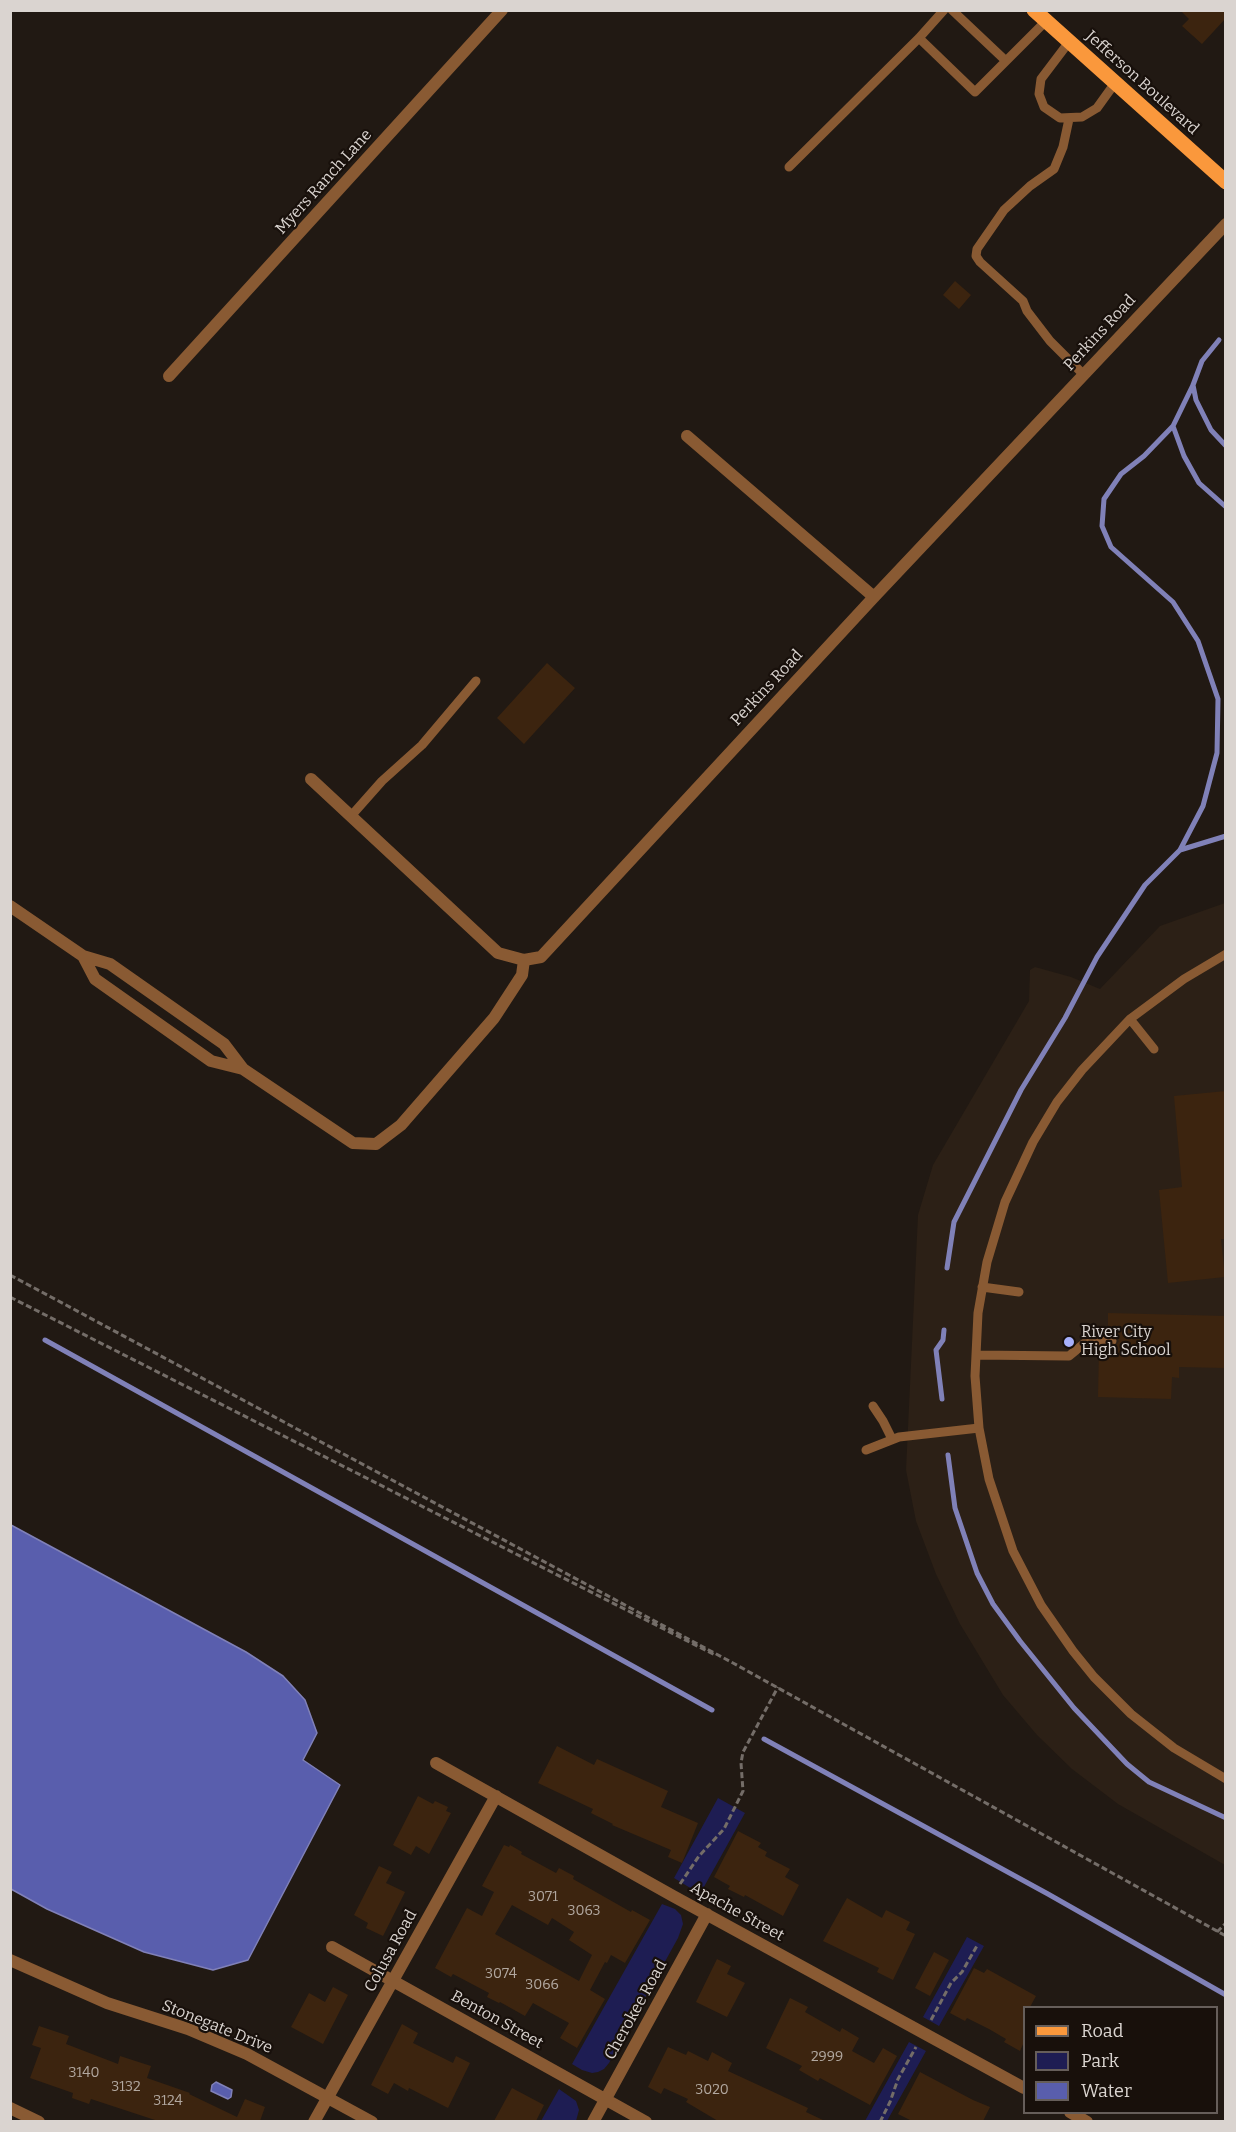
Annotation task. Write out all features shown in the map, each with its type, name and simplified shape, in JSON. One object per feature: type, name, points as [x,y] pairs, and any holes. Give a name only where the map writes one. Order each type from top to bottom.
[{"type":"main road","name":"Jefferson Boulevard","points":[[1040,16],[1226,182]]},
{"type":"street","name":"Myers Ranch Lane","points":[[169,376],[502,10]]},
{"type":"street","name":"Perkins Road","points":[[524,960],[541,957],[874,597],[1226,224]]},
{"type":"street","points":[[687,436],[874,597]]},
{"type":"street","points":[[10,906],[83,956],[110,964],[224,1044],[243,1069],[353,1143],[376,1144],[401,1125],[494,1018],[522,975],[524,960],[498,953],[310,779]]},
{"type":"street","points":[[83,956],[95,979],[104,986],[211,1061],[243,1069]]},
{"type":"street","name":"Apache Street","points":[[436,1763],[1023,2087]]},
{"type":"street","name":"Colusa Road","points":[[314,2121],[496,1796]]},
{"type":"street","name":"Cherokee Road","points":[[593,2121],[707,1914]]},
{"type":"street","name":"Benton Street","points":[[332,1947],[646,2121]]},
{"type":"street","name":"Stonegate Drive","points":[[10,1960],[107,2003],[188,2029],[247,2054],[372,2121]]},
{"type":"street","points":[[10,2108],[39,2121]]},
{"type":"lane","points":[[789,167],[919,38],[944,10]]},
{"type":"lane","points":[[952,10],[1006,61]]},
{"type":"lane","points":[[919,38],[975,92],[1006,61],[1040,16]]},
{"type":"lane","points":[[1070,42],[1041,79],[1039,94],[1044,107],[1059,118],[1082,117],[1097,108],[1115,83]]},
{"type":"lane","points":[[1069,119],[1063,147],[1054,169],[1030,186],[1004,210],[977,249],[976,256],[1023,301],[1027,311],[1050,341],[1084,375]]},
{"type":"lane","points":[[351,816],[377,786],[422,745],[476,681]]},
{"type":"lane","points":[[1226,954],[1184,979],[1130,1019],[1082,1070],[1057,1102],[1033,1142],[1005,1202],[982,1287],[976,1355],[979,1428],[989,1479],[1006,1533],[1027,1580],[1054,1625],[1094,1677],[1131,1714],[1174,1748],[1226,1779]]},
{"type":"lane","points":[[1130,1019],[1154,1048]]},
{"type":"lane","points":[[982,1287],[1019,1292]]},
{"type":"lane","points":[[976,1355],[1069,1356],[1086,1342],[1112,1341]]},
{"type":"lane","points":[[873,1406],[892,1439]]},
{"type":"lane","points":[[866,1450],[892,1439],[979,1428]]},
{"type":"path","points":[[10,1275],[778,1688],[1226,1936]]},
{"type":"path","points":[[10,1297],[778,1688]]},
{"type":"path","points":[[673,1896],[699,1856],[724,1829],[743,1791],[741,1763],[743,1752],[778,1688]]},
{"type":"path","points":[[1217,1932],[1226,1923]]},
{"type":"path","points":[[931,2020],[951,1983],[962,1972],[978,1944]]},
{"type":"path","points":[[880,2121],[898,2079],[916,2047]]},
{"type":"shaded area","name":"River City High School","points":[[1225,903],[1225,1865],[1118,1804],[1072,1769],[1037,1735],[1003,1695],[960,1624],[936,1574],[916,1521],[906,1470],[918,1215],[933,1165],[1029,1001],[1030,970],[1035,967],[1071,977],[1100,989],[1160,926]]},
{"type":"green space","points":[[718,1798],[745,1813],[700,1894],[674,1878]]},
{"type":"green space","points":[[662,1904],[675,1909],[681,1915],[683,1924],[678,1938],[609,2063],[598,2072],[582,2070],[572,2064]]},
{"type":"green space","points":[[967,1937],[984,1946],[939,2026],[923,2017]]},
{"type":"green space","points":[[909,2042],[926,2051],[887,2121],[865,2121]]},
{"type":"green space","points":[[559,2089],[576,2101],[579,2110],[576,2121],[541,2121]]},
{"type":"water","points":[[11,1525],[246,1652],[283,1676],[305,1700],[317,1733],[303,1760],[340,1785],[248,1960],[213,1970],[144,1952],[47,1909],[11,1889]]},
{"type":"water","points":[[216,2082],[232,2090],[231,2097],[228,2099],[211,2091],[212,2085]]},
{"type":"building","points":[[1180,10],[1226,10],[1226,18],[1202,44],[1182,26],[1189,19]]},
{"type":"building","points":[[955,281],[971,295],[959,309],[943,295]]},
{"type":"building","points":[[547,663],[575,688],[524,744],[497,718]]},
{"type":"building","points":[[1226,1091],[1226,1239],[1221,1239],[1225,1277],[1168,1283],[1159,1190],[1182,1187],[1174,1096]]},
{"type":"building","points":[[1108,1313],[1226,1316],[1226,1368],[1179,1367],[1179,1378],[1172,1377],[1171,1399],[1098,1397],[1099,1349],[1115,1347],[1119,1341],[1116,1335],[1108,1334]]},
{"type":"building","points":[[557,1746],[594,1765],[597,1759],[668,1791],[661,1807],[698,1823],[682,1863],[668,1857],[671,1850],[612,1825],[591,1813],[593,1809],[538,1783]]},
{"type":"building","points":[[418,1796],[433,1804],[435,1801],[448,1807],[446,1811],[451,1813],[429,1854],[416,1846],[411,1855],[393,1845]]},
{"type":"building","points":[[738,1831],[761,1843],[758,1847],[767,1852],[765,1856],[790,1869],[785,1877],[799,1885],[783,1916],[745,1895],[744,1897],[728,1889],[730,1886],[714,1877]]},
{"type":"building","points":[[504,1845],[509,1847],[510,1845],[522,1852],[521,1854],[556,1873],[559,1868],[574,1876],[573,1879],[631,1912],[632,1910],[650,1920],[625,1963],[611,1955],[607,1963],[605,1962],[590,1990],[605,1999],[577,2048],[560,2038],[569,2023],[533,2003],[525,2016],[487,1997],[489,1993],[453,1974],[451,1977],[435,1968],[467,1908],[482,1916],[494,1892],[482,1886]],"holes":[[[512,1905],[548,1925],[552,1918],[574,1932],[569,1940],[592,1955],[579,1981],[495,1934]]]},
{"type":"building","points":[[379,1866],[392,1872],[386,1883],[405,1892],[383,1936],[366,1928],[368,1923],[354,1915]]},
{"type":"building","points":[[847,1898],[882,1918],[886,1910],[910,1922],[906,1930],[915,1934],[893,1980],[877,1972],[879,1968],[823,1941]]},
{"type":"building","points":[[934,1952],[949,1960],[930,1996],[915,1988]]},
{"type":"building","points":[[717,1959],[731,1966],[727,1974],[745,1983],[727,2017],[696,2002]]},
{"type":"building","points":[[974,1968],[984,1973],[987,1969],[1036,1996],[1031,2006],[1023,2006],[1023,2044],[1020,2051],[1004,2042],[1006,2039],[989,2029],[967,2018],[965,2021],[950,2013]]},
{"type":"building","points":[[333,1987],[348,1995],[323,2044],[291,2027],[309,1993],[325,2002]]},
{"type":"building","points":[[790,1998],[808,2007],[805,2012],[840,2032],[842,2028],[859,2038],[852,2051],[874,2063],[883,2048],[897,2056],[870,2105],[820,2078],[818,2081],[799,2070],[802,2066],[766,2048]]},
{"type":"building","points":[[402,2024],[418,2033],[413,2043],[453,2063],[456,2056],[470,2063],[448,2108],[394,2083],[388,2094],[371,2085]]},
{"type":"building","points":[[39,2026],[69,2036],[66,2044],[118,2064],[120,2056],[151,2066],[147,2078],[190,2093],[237,2117],[245,2099],[265,2107],[260,2121],[158,2121],[91,2099],[89,2104],[72,2098],[73,2093],[30,2078],[41,2048],[32,2045]]},
{"type":"building","points":[[668,2047],[686,2055],[688,2051],[708,2061],[712,2052],[732,2063],[728,2071],[808,2108],[806,2112],[825,2121],[718,2121],[686,2102],[688,2099],[664,2088],[661,2094],[648,2087]]},
{"type":"building","points":[[920,2072],[990,2107],[983,2121],[912,2121],[898,2114]]},
{"type":"building","points":[[512,2088],[544,2105],[536,2121],[494,2121]]},
{"type":"waterway","points":[[947,1268],[954,1222],[1021,1090],[1065,1018],[1097,957],[1145,885],[1180,850],[1203,806],[1217,753],[1218,699],[1198,641],[1173,602],[1111,547],[1102,526],[1104,499],[1121,474],[1144,456],[1173,426],[1202,361],[1219,340]]},
{"type":"waterway","points":[[1193,385],[1196,400],[1211,430],[1226,446]]},
{"type":"waterway","points":[[1173,426],[1184,456],[1199,483],[1226,507]]},
{"type":"waterway","points":[[1180,850],[1226,836]]},
{"type":"waterway","points":[[942,1399],[936,1350],[943,1340],[944,1330]]},
{"type":"waterway","points":[[45,1340],[712,1710]]},
{"type":"waterway","points":[[948,1455],[955,1508],[977,1573],[993,1604],[1020,1641],[1074,1708],[1127,1764],[1149,1782],[1226,1818]]},
{"type":"waterway","points":[[764,1739],[1048,1894],[1226,1995]]},
{"type":"place","name":"River City High School","points":[[1069,1342]]}]
